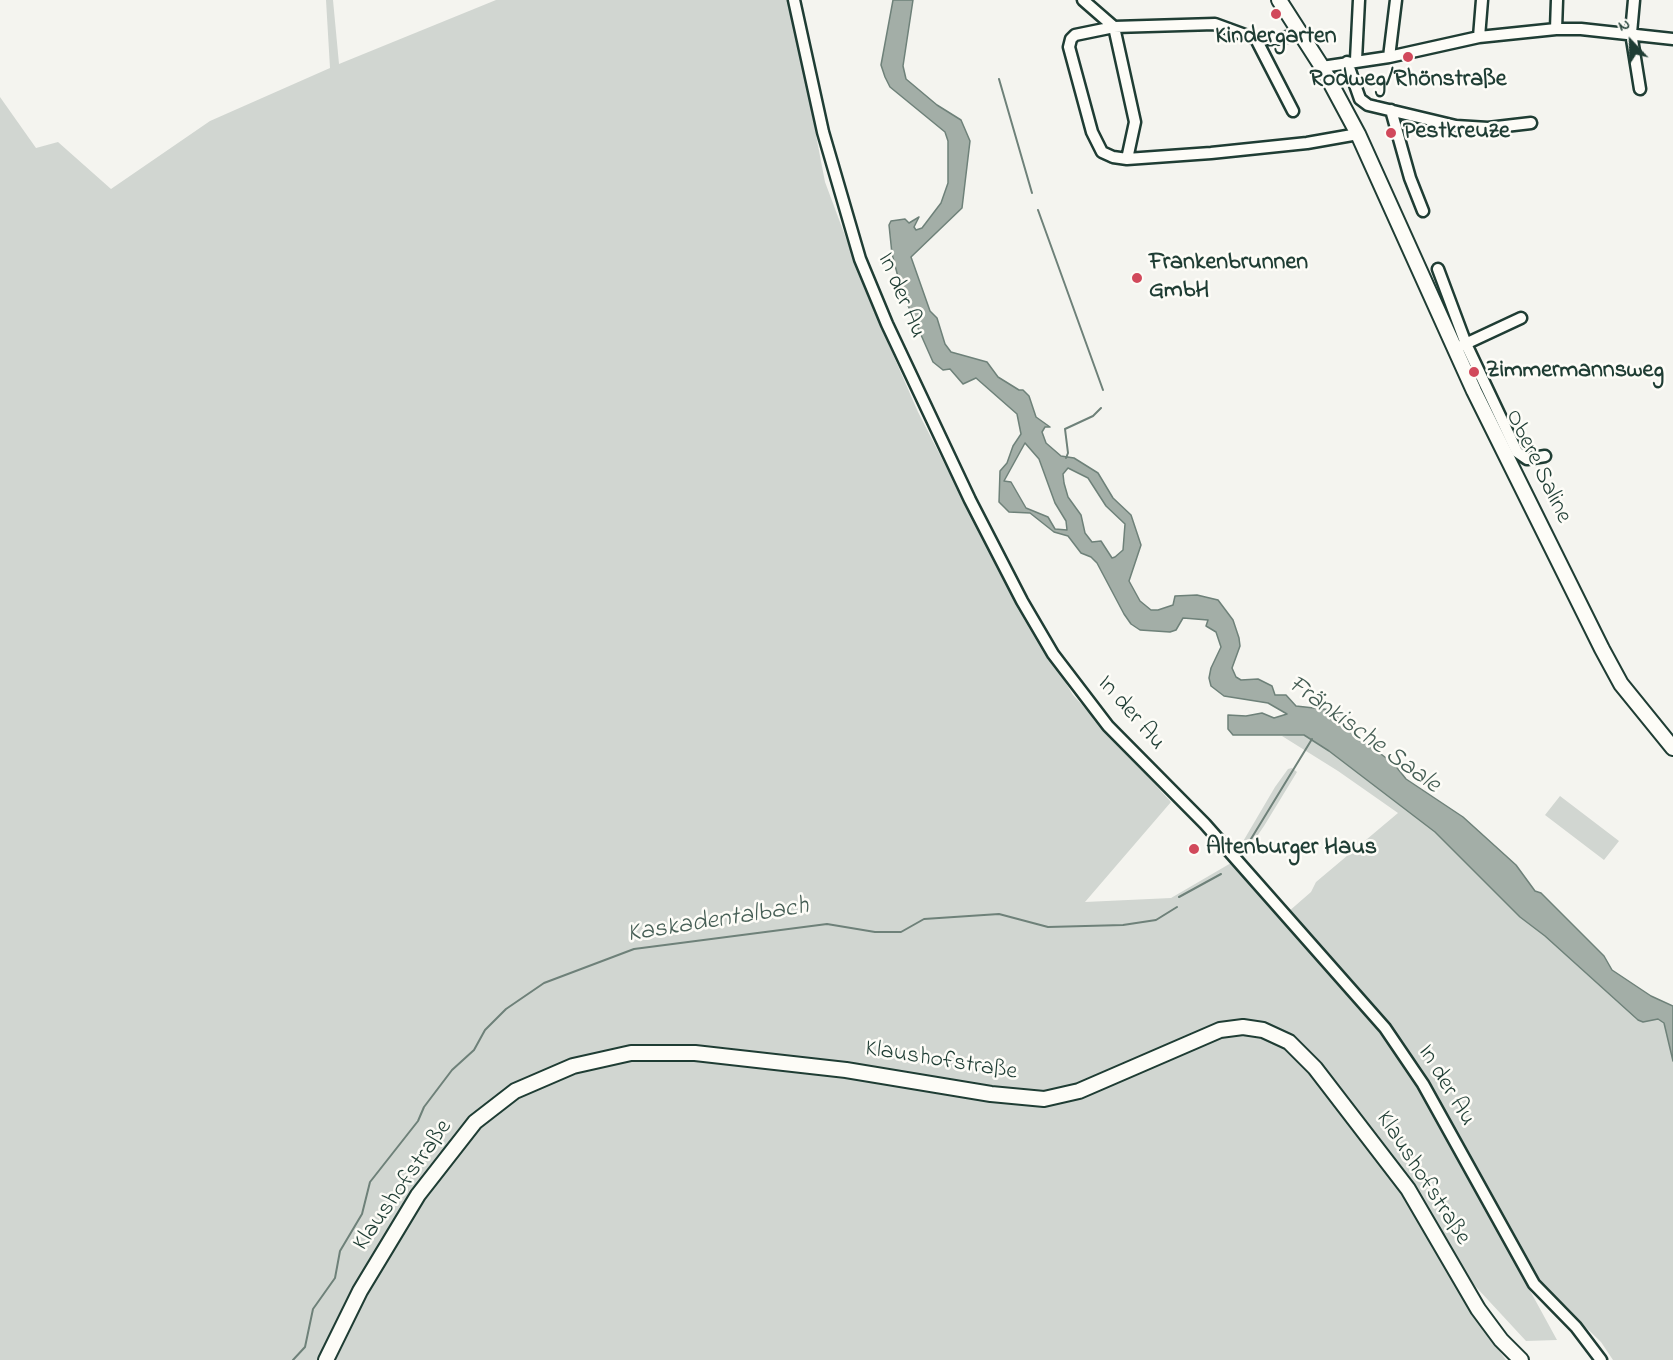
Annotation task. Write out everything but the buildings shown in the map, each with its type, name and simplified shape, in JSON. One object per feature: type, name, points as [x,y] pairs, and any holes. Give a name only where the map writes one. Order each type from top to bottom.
[{"type":"main road","name":"Obere Saline","points":[[1279,0],[1322,67],[1358,134],[1621,684],[1673,747]]},
{"type":"main road","name":"Klaushofstraße","points":[[326,1360],[360,1291],[418,1195],[475,1122],[515,1091],[573,1065],[631,1053],[695,1053],[846,1070],[991,1094],[1044,1099],[1079,1091],[1221,1030],[1243,1027],[1263,1030],[1288,1042],[1315,1068],[1408,1189],[1478,1309],[1501,1340],[1521,1360]]},
{"type":"street","name":"In der Au","points":[[794,0],[823,132],[860,259],[887,324],[970,500],[1022,601],[1053,654],[1108,726],[1205,824],[1384,1029],[1423,1084],[1534,1284],[1576,1327],[1601,1360]]},
{"type":"street","points":[[1083,0],[1114,27],[1131,93],[1135,122],[1127,159]]},
{"type":"street","points":[[1359,0],[1352,61],[1360,99],[1368,105],[1456,126],[1488,128],[1531,123]]},
{"type":"street","points":[[1389,57],[1396,0]]},
{"type":"street","points":[[1479,37],[1482,0]]},
{"type":"street","points":[[1556,29],[1557,0]]},
{"type":"street","points":[[1634,0],[1631,33],[1640,88]]},
{"type":"street","points":[[1302,34],[1276,39],[1256,39],[1215,24],[1114,27],[1075,35],[1069,47],[1092,132],[1102,152],[1127,159],[1307,143],[1358,134]]},
{"type":"street","points":[[1322,67],[1389,57],[1479,37],[1556,29],[1631,33],[1673,39]]},
{"type":"street","points":[[1256,39],[1293,111]]},
{"type":"street","points":[[1391,110],[1410,178],[1423,211]]},
{"type":"street","name":"Obere Saline","points":[[1438,269],[1460,346],[1517,452],[1527,459],[1545,456]]},
{"type":"street","points":[[1460,346],[1521,318]]},
{"type":"shaded area","points":[[326,0],[333,0],[339,64],[496,0],[790,0],[825,182],[868,297],[918,412],[1004,580],[1073,695],[1171,802],[1085,902],[1171,898],[1231,863],[1368,1018],[1415,1080],[1557,1340],[1526,1341],[1452,1261],[1318,1066],[1243,1023],[1066,1089],[1018,1094],[722,1047],[630,1048],[569,1061],[473,1120],[322,1360],[0,1360],[0,97],[36,148],[58,142],[111,189],[210,121],[330,68]]},
{"type":"shaded area","points":[[893,0],[913,0],[903,66],[906,79],[937,105],[961,120],[970,141],[962,208],[911,257],[930,311],[937,318],[945,344],[951,352],[987,362],[998,377],[1019,390],[1023,390],[1029,396],[1036,417],[1050,427],[1045,427],[1042,432],[1046,443],[1061,456],[1074,458],[1098,473],[1113,498],[1131,515],[1141,545],[1129,581],[1140,601],[1151,610],[1158,610],[1173,605],[1175,596],[1197,595],[1218,600],[1233,620],[1239,638],[1240,646],[1232,668],[1236,677],[1241,680],[1258,679],[1272,686],[1275,695],[1286,695],[1296,706],[1332,710],[1343,725],[1394,764],[1406,779],[1463,817],[1516,865],[1535,891],[1541,893],[1604,956],[1612,970],[1651,996],[1673,1006],[1673,1061],[1664,1023],[1658,1019],[1643,1022],[1638,1020],[1545,936],[1520,917],[1435,832],[1329,751],[1304,735],[1233,735],[1228,729],[1228,715],[1246,716],[1262,713],[1274,718],[1287,714],[1268,703],[1224,696],[1211,686],[1209,678],[1211,668],[1221,647],[1216,632],[1206,626],[1208,620],[1183,618],[1176,630],[1170,632],[1140,630],[1131,624],[1124,614],[1097,563],[1091,557],[1081,553],[1068,536],[1054,532],[1030,513],[1009,512],[999,502],[1000,471],[1007,463],[1013,446],[1021,434],[1017,414],[976,378],[963,384],[950,369],[943,370],[933,362],[902,292],[892,254],[889,225],[891,221],[905,219],[909,223],[919,217],[914,227],[916,230],[922,228],[941,203],[948,183],[948,141],[945,132],[890,87],[881,65]],"holes":[[[1025,443],[1039,459],[1055,503],[1066,521],[1067,530],[1055,529],[1048,517],[1026,508],[1011,482],[1004,481]],[[1068,468],[1088,478],[1106,506],[1125,524],[1123,550],[1115,557],[1112,558],[1101,541],[1092,542],[1085,533],[1081,515],[1068,497],[1064,483],[1063,474]]]},
{"type":"shaded area","points":[[1304,735],[1329,751],[1435,832],[1520,917],[1545,936],[1637,1020],[1643,1022],[1658,1019],[1664,1023],[1673,1061],[1673,1360],[1613,1360],[1601,1342],[1539,1282],[1422,1069],[1394,1030],[1288,912],[1311,892],[1316,882],[1398,813],[1338,771],[1282,736]]},
{"type":"shaded area","points":[[1292,768],[1297,772],[1264,826],[1245,854],[1238,850],[1275,787],[1288,769]]},
{"type":"shaded area","points":[[1560,796],[1619,841],[1604,860],[1545,815]]},
{"type":"shaded area","points":[[1243,1034],[1261,1037],[1284,1048],[1309,1073],[1345,1117],[1402,1193],[1471,1313],[1506,1360],[335,1360],[367,1295],[424,1200],[481,1127],[518,1095],[573,1072],[632,1059],[721,1058],[1018,1105],[1069,1100],[1222,1037]]},
{"type":"waterway","points":[[999,79],[1032,193]]},
{"type":"waterway","points":[[1038,210],[1103,390]]},
{"type":"waterway","points":[[1066,458],[1068,453],[1065,429],[1093,416],[1101,408]]},
{"type":"waterway","name":"Kaskadentalbach","points":[[1243,852],[1312,739]]},
{"type":"waterway","name":"Kaskadentalbach","points":[[1179,897],[1221,874]]},
{"type":"waterway","name":"Kaskadentalbach","points":[[293,1360],[305,1347],[313,1309],[335,1278],[340,1251],[362,1214],[370,1182],[418,1121],[424,1107],[452,1070],[474,1050],[485,1030],[506,1009],[544,983],[634,949],[827,924],[875,932],[901,932],[924,919],[999,914],[1048,927],[1123,925],[1156,920],[1177,907]]},
{"type":"place","name":"Kindergarten","points":[[1276,14]]},
{"type":"place","name":"Rodweg/Rhönstraße","points":[[1408,57]]},
{"type":"place","name":"Pestkreuze","points":[[1391,133]]},
{"type":"place","name":"Frankenbrunnen GmbH","points":[[1137,278]]},
{"type":"place","name":"Zimmermannsweg","points":[[1474,372]]},
{"type":"place","name":"Altenburger Haus","points":[[1194,849]]},
{"type":"water label","name":"Fränkische Saale","points":[[1363,736]]}]
